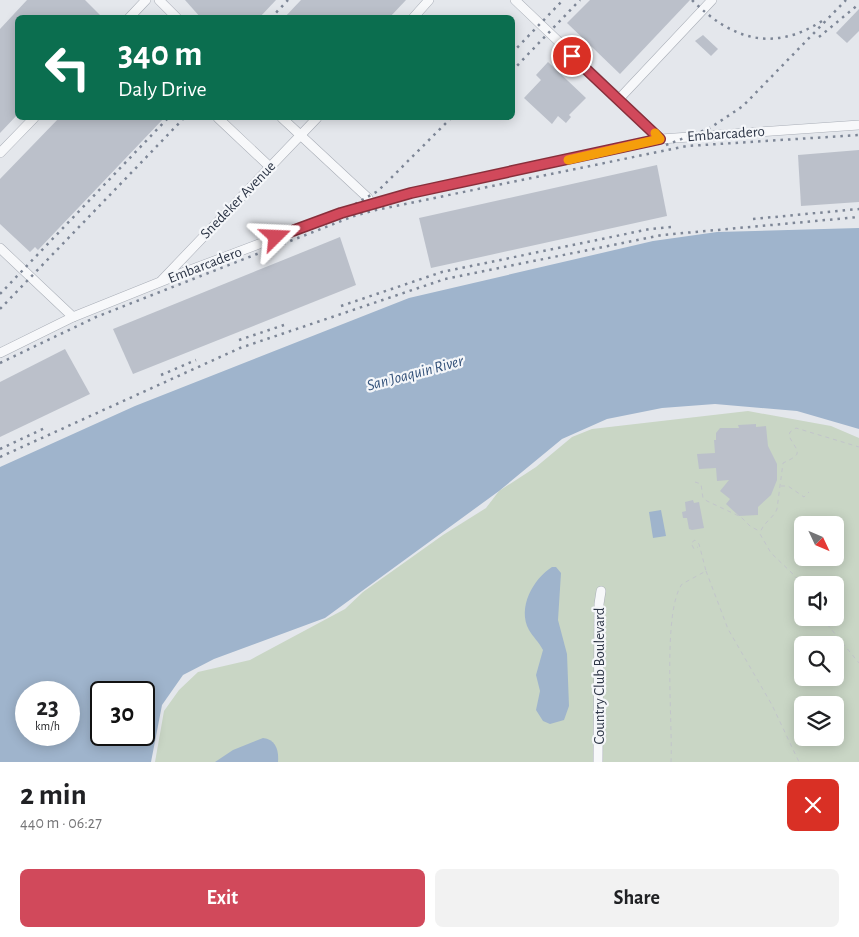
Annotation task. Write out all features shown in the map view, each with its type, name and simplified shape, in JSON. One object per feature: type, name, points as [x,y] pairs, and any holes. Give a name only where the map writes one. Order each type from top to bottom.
[{"type":"street","points":[[132,15],[146,0]]},
{"type":"street","points":[[159,0],[174,15]]},
{"type":"street","points":[[416,15],[430,0]]},
{"type":"street","points":[[515,0],[660,139]]},
{"type":"street","points":[[618,100],[712,0]]},
{"type":"street","points":[[0,153],[32,120]]},
{"type":"street","points":[[220,120],[270,167]]},
{"type":"street","points":[[284,120],[368,198],[371,204]]},
{"type":"street","name":"Snedeker Avenue","points":[[159,283],[315,120]]},
{"type":"street","name":"Embarcadero","points":[[0,353],[73,317],[313,223],[411,193],[660,139],[859,125]]},
{"type":"street","points":[[0,248],[73,317]]},
{"type":"street","name":"Country Club Boulevard","points":[[598,762],[599,604],[601,591]]},
{"type":"path","points":[[760,532],[777,509],[783,463],[793,459],[798,451],[798,447],[789,436],[792,430],[796,428],[859,446]]},
{"type":"path","points":[[694,482],[702,484],[703,498],[742,517],[750,526],[760,532],[771,552],[795,576]]},
{"type":"path","points":[[780,486],[788,486],[804,497],[808,492]]},
{"type":"path","points":[[698,547],[728,629],[772,705],[799,762]]},
{"type":"path","points":[[671,762],[670,691],[674,609],[682,584],[706,571]]},
{"type":"path","points":[[829,626],[859,663]]},
{"type":"green space","points":[[748,411],[831,426],[859,438],[859,762],[155,762],[164,711],[179,690],[198,672],[250,660],[345,609],[363,592],[443,535],[486,508],[499,491],[536,467],[572,437],[592,429]]},
{"type":"water","name":"San Joaquin River","points":[[859,228],[859,429],[797,411],[715,404],[662,408],[607,419],[562,439],[499,491],[325,618],[214,659],[183,675],[162,705],[155,741],[155,681],[90,681],[90,746],[154,746],[151,762],[0,762],[0,467],[135,406],[409,298],[653,241],[717,232]]},
{"type":"water","points":[[661,510],[666,536],[653,538],[649,512]]},
{"type":"water","points":[[552,567],[556,567],[561,573],[558,620],[567,654],[569,706],[564,720],[550,724],[543,721],[536,710],[540,691],[536,675],[543,650],[529,630],[525,613],[526,604],[533,586]]},
{"type":"water","points":[[263,738],[271,741],[276,746],[278,762],[215,762],[233,750]]},
{"type":"building","points":[[27,0],[85,0],[100,15],[15,15],[15,117],[0,133],[0,29]]},
{"type":"building","points":[[185,0],[276,0],[262,15],[198,15]]},
{"type":"building","points":[[301,0],[406,0],[392,15],[287,15]]},
{"type":"building","points":[[590,0],[690,0],[620,74],[567,23]]},
{"type":"building","points":[[859,9],[859,31],[847,43],[836,33]]},
{"type":"building","points":[[703,35],[718,49],[711,56],[695,41]]},
{"type":"building","points":[[548,62],[586,98],[569,115],[571,117],[566,123],[558,116],[552,124],[524,98],[541,80],[536,75]]},
{"type":"building","points":[[57,120],[162,120],[38,250],[35,247],[30,252],[0,224],[0,179]]},
{"type":"building","points":[[859,150],[859,202],[801,206],[798,155]]},
{"type":"building","points":[[657,165],[667,216],[431,268],[419,218]]},
{"type":"building","points":[[340,237],[356,285],[133,374],[113,329]]},
{"type":"building","points":[[65,349],[90,394],[0,437],[0,382]]},
{"type":"building","points":[[756,424],[756,427],[766,426],[768,446],[777,464],[777,480],[771,495],[758,507],[758,515],[739,516],[726,504],[730,499],[720,491],[729,480],[717,481],[716,468],[699,469],[697,454],[715,453],[714,440],[716,440],[716,433],[720,428],[739,428],[738,425]]},
{"type":"building","points":[[693,500],[694,503],[699,502],[704,528],[689,529],[687,518],[683,518],[682,512],[686,511],[685,502]]},
{"type":"railway","points":[[274,15],[288,0]]},
{"type":"railway","points":[[515,50],[563,0]]},
{"type":"railway","points":[[515,68],[580,0]]},
{"type":"railway","points":[[692,0],[722,24],[737,32],[753,37],[769,39],[786,37],[804,31],[822,21]]},
{"type":"railway","points":[[666,145],[710,128],[743,106],[846,0]]},
{"type":"railway","points":[[819,37],[859,4]]},
{"type":"railway","points":[[0,294],[166,120]]},
{"type":"railway","points":[[0,309],[182,120]]},
{"type":"railway","points":[[329,219],[378,191],[449,120]]},
{"type":"railway","points":[[0,363],[96,317],[354,216],[376,210],[687,146],[859,135]]},
{"type":"railway","points":[[753,219],[859,209]]},
{"type":"railway","points":[[0,457],[240,348],[445,279],[662,235],[859,217]]},
{"type":"railway","points":[[341,306],[442,272],[650,229],[671,227]]},
{"type":"railway","points":[[239,340],[284,325]]},
{"type":"railway","points":[[161,375],[196,360]]},
{"type":"railway","points":[[0,449],[45,428]]},
{"type":"slow traffic","points":[[568,160],[637,146],[660,139],[655,133]]},
{"type":"route","points":[[276,237],[341,213],[393,200],[411,193],[637,146],[660,139],[648,125],[618,100],[572,56]]}]
